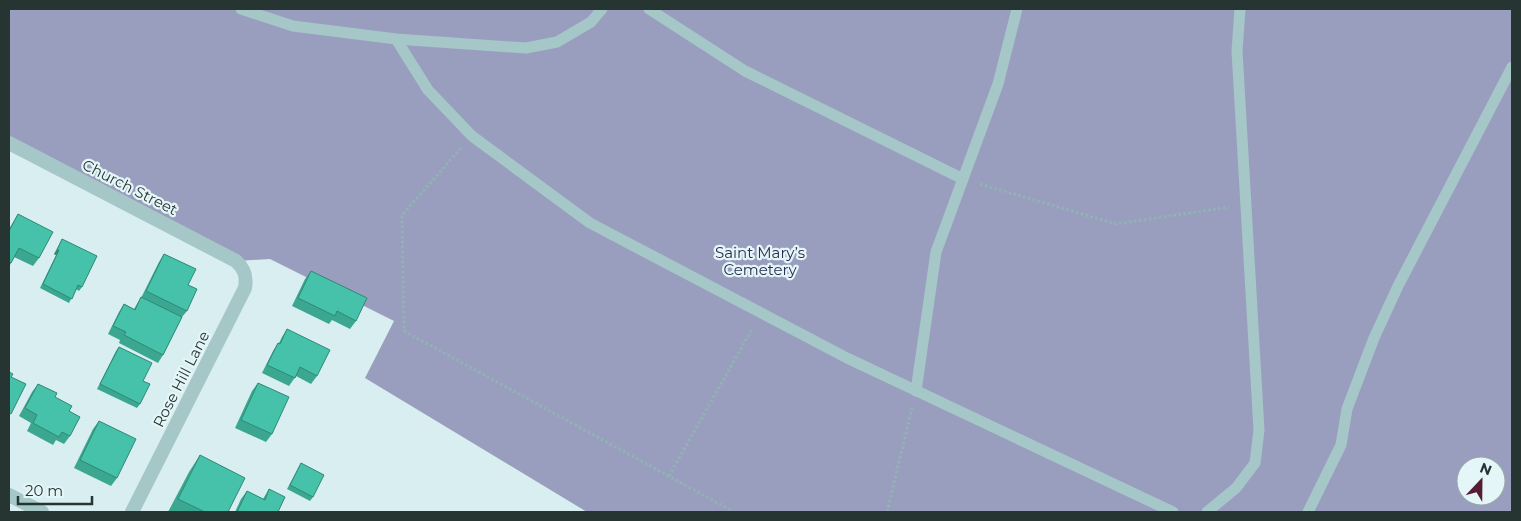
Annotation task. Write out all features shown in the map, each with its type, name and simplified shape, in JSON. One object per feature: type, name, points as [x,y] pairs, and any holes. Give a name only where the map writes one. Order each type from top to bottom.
[{"type":"street","name":"Church Street","points":[[9,143],[236,261]]},
{"type":"street","name":"Rose Hill Lane","points":[[132,512],[244,288],[245,273],[242,266],[236,261]]},
{"type":"street","points":[[9,495],[42,512]]},
{"type":"lane","points":[[240,9],[293,26],[396,39],[526,48],[557,42],[591,22],[602,9]]},
{"type":"lane","points":[[649,9],[745,71],[963,179]]},
{"type":"lane","points":[[916,391],[936,252],[998,84],[1018,9]]},
{"type":"lane","points":[[1207,512],[1236,488],[1255,463],[1259,430],[1237,51],[1240,9]]},
{"type":"lane","points":[[396,39],[428,90],[472,136],[590,224],[847,358],[1173,512]]},
{"type":"lane","points":[[1308,512],[1341,445],[1347,409],[1374,338],[1398,286],[1512,67]]},
{"type":"path","points":[[472,136],[402,215],[404,331],[734,512]]},
{"type":"path","points":[[963,179],[1116,224],[1246,205]]},
{"type":"path","points":[[669,476],[761,313]]},
{"type":"path","points":[[887,512],[916,391]]},
{"type":"green space","name":"Saint Mary’s Cemetery","points":[[9,9],[1512,9],[1512,512],[587,512],[365,378],[394,321],[270,259],[236,261],[9,143]]},
{"type":"building","points":[[18,214],[53,232],[39,258],[19,248],[11,263],[9,262],[9,231]]},
{"type":"building","points":[[62,239],[97,256],[82,287],[78,285],[72,299],[43,284],[59,250],[57,250]]},
{"type":"building","points":[[164,254],[196,269],[188,285],[197,289],[187,311],[146,291]]},
{"type":"building","points":[[311,271],[367,298],[356,321],[337,311],[335,316],[298,298]]},
{"type":"building","points":[[141,297],[182,317],[163,355],[124,335],[126,332],[113,326],[124,304],[135,310]]},
{"type":"building","points":[[287,329],[330,350],[317,376],[300,367],[295,378],[267,365]]},
{"type":"building","points":[[119,347],[152,363],[143,381],[150,384],[140,404],[100,384]]},
{"type":"building","points":[[9,372],[13,374],[11,377],[26,384],[11,414],[9,413]]},
{"type":"building","points":[[258,383],[289,397],[272,434],[241,420]]},
{"type":"building","points":[[38,384],[57,393],[55,397],[72,406],[69,411],[80,417],[70,436],[62,432],[59,437],[33,423],[37,415],[25,408]]},
{"type":"building","points":[[99,421],[136,439],[117,478],[80,460]]},
{"type":"building","points":[[200,455],[245,478],[228,512],[205,512],[178,499]]},
{"type":"building","points":[[301,463],[324,475],[313,497],[290,485]]},
{"type":"building","points":[[269,489],[285,497],[278,512],[237,512],[247,491],[265,500]]}]
